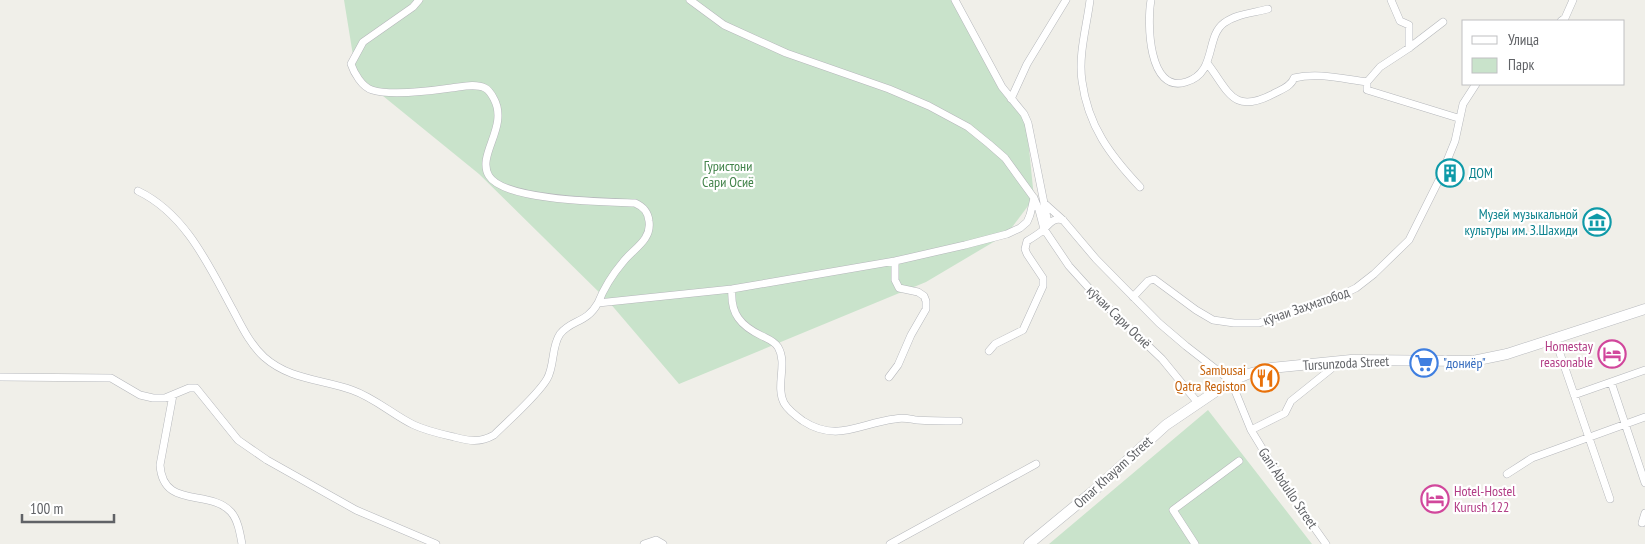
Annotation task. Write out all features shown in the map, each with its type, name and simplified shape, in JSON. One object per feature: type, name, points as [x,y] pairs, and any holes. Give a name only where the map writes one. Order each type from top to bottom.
[{"type":"main road","name":"Tursunzoda Street","points":[[1198,403],[1231,381],[1271,368],[1351,360],[1473,361],[1507,354],[1645,309]]},
{"type":"main road","name":"Omar Khayam Street","points":[[1029,544],[1097,488],[1160,429],[1198,403]]},
{"type":"street","points":[[138,191],[150,196],[184,228],[208,263],[244,331],[265,358],[300,378],[353,390],[415,426],[437,433],[478,441],[486,440],[494,435],[547,379],[556,342],[560,334],[593,312],[610,278],[648,235],[650,226],[648,216],[643,207],[636,203],[549,198],[499,185],[492,180],[486,170],[486,160],[499,117],[499,109],[489,90],[484,87],[386,92],[369,89],[354,73],[351,64],[362,42],[414,7],[419,0]]},
{"type":"street","points":[[690,0],[724,25],[786,53],[889,89],[930,106],[968,127],[1004,158],[1034,198],[1046,226]]},
{"type":"street","name":"кӯчаи Сари Осиё","points":[[955,0],[1002,87],[1024,114],[1028,123],[1044,203],[1046,226],[1069,266],[1097,297],[1162,358],[1198,403]]},
{"type":"street","points":[[1011,99],[1028,64],[1066,0]]},
{"type":"street","points":[[1090,0],[1082,54],[1081,80],[1090,115],[1099,135],[1116,161],[1140,187]]},
{"type":"street","points":[[1151,0],[1153,56],[1162,76],[1171,82],[1184,83],[1200,75],[1210,57],[1215,38],[1222,24],[1236,17],[1268,10]]},
{"type":"street","points":[[1390,0],[1400,21],[1409,25],[1409,48]]},
{"type":"street","points":[[1562,20],[1573,0]]},
{"type":"street","points":[[1443,22],[1380,67],[1368,82],[1367,90],[1458,118]]},
{"type":"street","points":[[1207,63],[1229,95],[1248,103],[1258,101],[1284,88],[1294,78],[1303,76],[1329,76],[1368,82]]},
{"type":"street","name":"кӯчаи Заҳматобод","points":[[1133,297],[1148,281],[1154,279],[1213,320],[1234,324],[1259,323],[1333,299],[1356,288],[1374,274],[1409,240],[1450,156],[1455,141],[1458,118],[1463,104],[1475,85]]},
{"type":"street","points":[[598,303],[732,289],[895,261],[1007,234],[1020,228],[1027,222],[1034,198]]},
{"type":"street","points":[[1044,203],[1063,220],[1096,259],[1133,297],[1186,346],[1231,381]]},
{"type":"street","points":[[989,351],[995,344],[1019,333],[1027,325],[1043,282],[1026,254],[1027,241],[1046,226],[1059,219],[1063,220]]},
{"type":"street","points":[[889,378],[898,365],[911,334],[926,309],[924,296],[918,292],[899,288],[896,284],[895,261]]},
{"type":"street","points":[[732,289],[731,300],[734,310],[743,325],[774,342],[777,346],[782,360],[780,388],[786,405],[795,416],[813,427],[824,431],[839,432],[894,418],[960,420]]},
{"type":"street","points":[[1555,338],[1610,499]]},
{"type":"street","points":[[1251,430],[1285,412],[1291,401],[1331,370],[1334,362]]},
{"type":"street","points":[[1574,395],[1645,370]]},
{"type":"street","points":[[0,377],[111,378],[140,395],[153,398],[165,398],[193,387],[199,391],[238,440],[267,460],[356,510],[436,544]]},
{"type":"street","name":"Gani Abdullo Street","points":[[1231,381],[1251,430],[1287,489],[1326,544]]},
{"type":"street","points":[[1611,382],[1645,483]]},
{"type":"street","points":[[173,395],[160,465],[164,483],[170,490],[180,494],[225,506],[232,513],[237,524],[242,544]]},
{"type":"street","points":[[1507,474],[1532,458],[1645,417]]},
{"type":"street","points":[[1195,544],[1173,510],[1239,461]]},
{"type":"street","points":[[890,544],[1036,464]]},
{"type":"street","points":[[1642,524],[1645,513]]},
{"type":"street","points":[[644,544],[656,540],[663,544]]},
{"type":"green space","name":"Гуристони Сари Осиё","points":[[344,0],[953,0],[1002,87],[1026,119],[1034,198],[1007,234],[926,282],[679,384],[609,302],[479,174],[356,74]]},
{"type":"green space","points":[[1208,410],[1312,544],[1049,544]]},
{"type":"place","name":"ДОМ","points":[[1450,173]]},
{"type":"place","name":"Музей музыкальной культуры им. З.Шахиди","points":[[1597,222]]},
{"type":"place","name":"Homestay reasonable","points":[[1612,354]]},
{"type":"place","name":"\"дониёр\"","points":[[1424,363]]},
{"type":"place","name":"Sambusai Qatra Registon","points":[[1265,378]]},
{"type":"place","name":"Hotel-Hostel Kurush 122","points":[[1435,499]]}]
